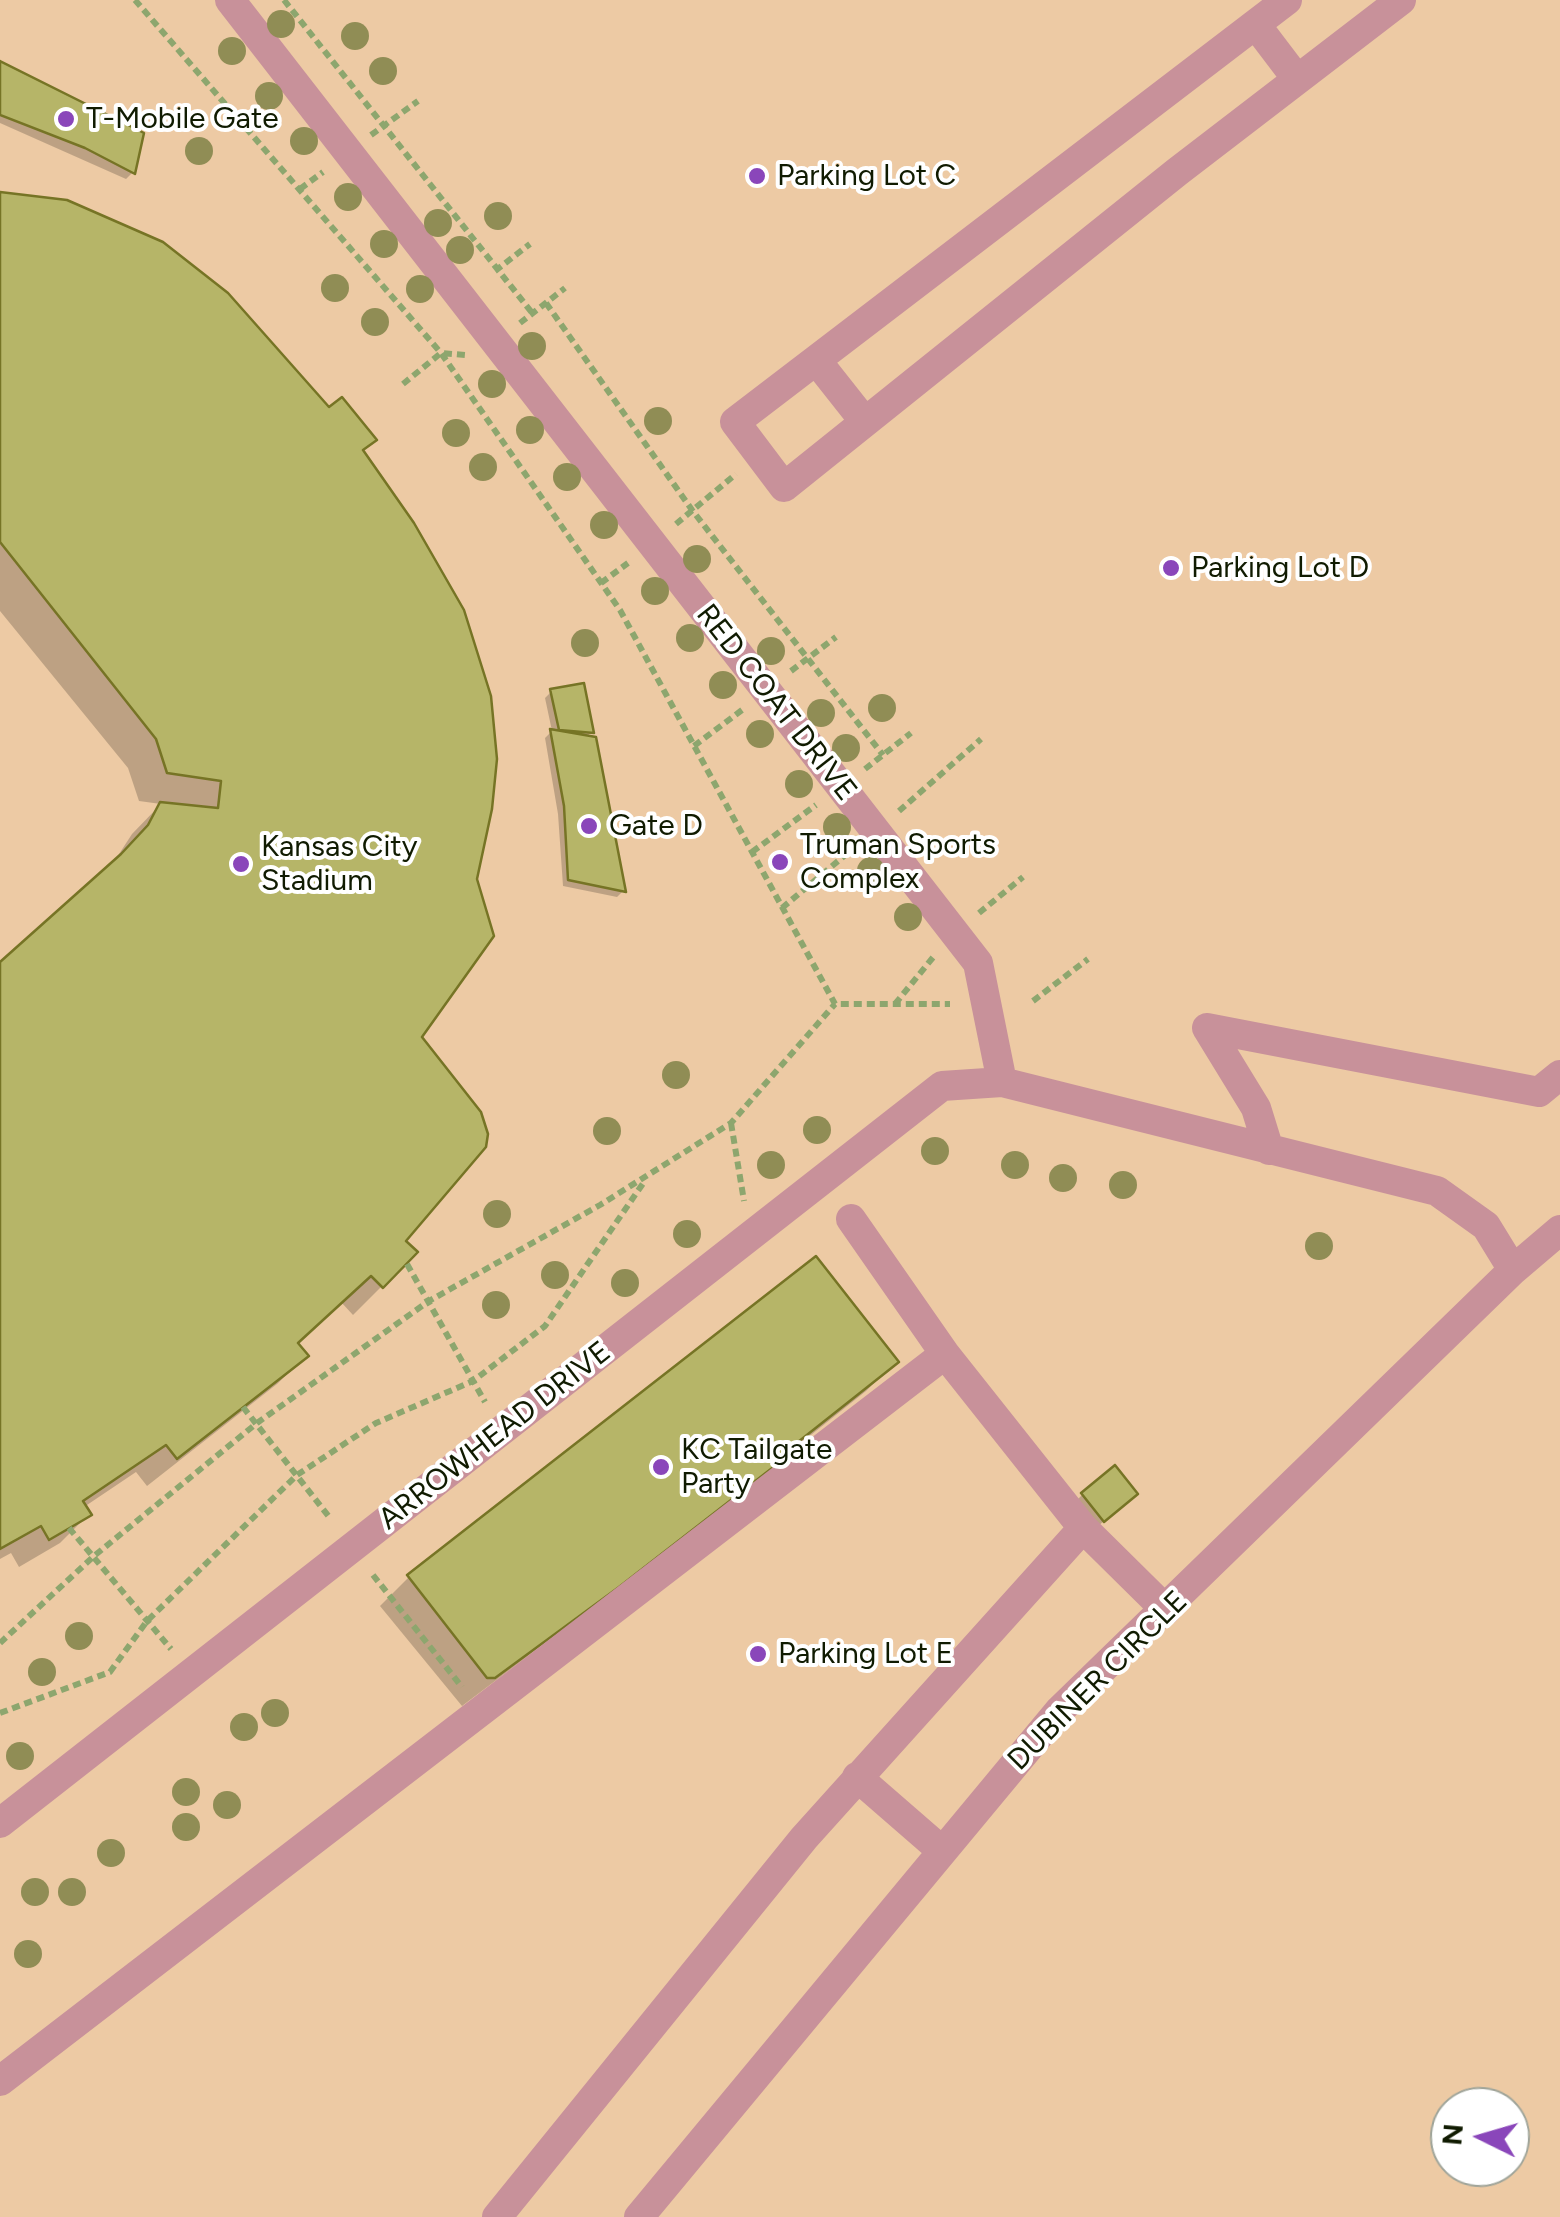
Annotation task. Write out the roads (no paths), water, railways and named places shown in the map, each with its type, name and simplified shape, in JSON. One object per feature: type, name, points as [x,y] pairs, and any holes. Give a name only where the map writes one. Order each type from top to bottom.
[{"type":"street","name":"RED COAT DRIVE","points":[[230,0],[978,964],[1002,1082]]},
{"type":"street","points":[[1288,0],[735,422],[784,487],[1401,0]]},
{"type":"street","points":[[1256,24],[1297,80]]},
{"type":"street","points":[[816,360],[864,422]]},
{"type":"street","points":[[1268,1150],[1256,1108],[1206,1028],[1539,1092],[1560,1074]]},
{"type":"street","points":[[1002,1082],[1437,1191],[1486,1226],[1513,1270]]},
{"type":"street","name":"ARROWHEAD DRIVE","points":[[0,1823],[942,1086],[1002,1082]]},
{"type":"street","points":[[851,1220],[946,1354],[1082,1528],[1166,1610]]},
{"type":"street","name":"DUBINER CIRCLE","points":[[639,2217],[1059,1711],[1513,1270],[1560,1230]]},
{"type":"street","points":[[0,2081],[946,1354]]},
{"type":"street","points":[[496,2217],[602,2082],[857,1777],[1082,1528]]},
{"type":"street","points":[[857,1777],[940,1850]]},
{"type":"place","name":"T-Mobile Gate","points":[[66,119]]},
{"type":"place","name":"Parking Lot C","points":[[757,176]]},
{"type":"place","name":"Parking Lot D","points":[[1171,568]]},
{"type":"place","name":"Gate D","points":[[589,826]]},
{"type":"place","name":"Truman Sports Complex","points":[[780,862]]},
{"type":"place","name":"Kansas City Stadium","points":[[241,864]]},
{"type":"place","name":"KC Tailgate Party","points":[[661,1467]]},
{"type":"place","name":"Parking Lot E","points":[[758,1654]]}]
